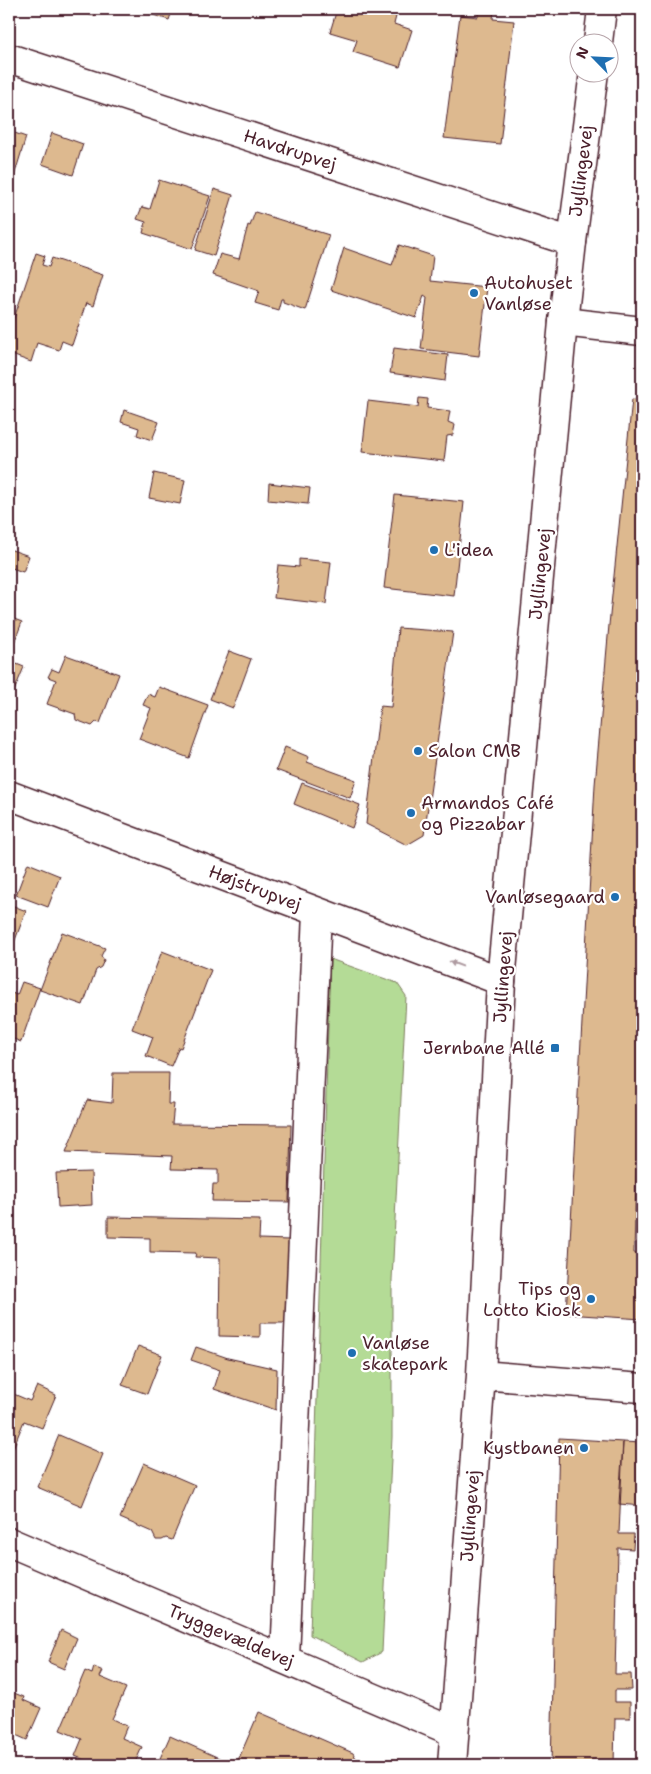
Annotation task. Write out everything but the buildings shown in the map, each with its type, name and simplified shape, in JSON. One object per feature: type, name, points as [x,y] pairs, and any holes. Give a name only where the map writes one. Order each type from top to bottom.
[{"type":"street","points":[[599,32],[602,9]]},
{"type":"street","name":"Havdrupvej","points":[[9,58],[572,242]]},
{"type":"street","name":"Jyllingevej","points":[[452,1765],[481,1375],[501,981],[572,242],[593,82]]},
{"type":"street","points":[[564,322],[642,331]]},
{"type":"street","name":"Højstrupvej","points":[[9,795],[501,981]]},
{"type":"street","points":[[285,1659],[318,912]]},
{"type":"street","points":[[481,1375],[642,1388]]},
{"type":"street","name":"Tryggevældevej","points":[[9,1542],[454,1732]]},
{"type":"green space","points":[[330,959],[397,983],[406,996],[392,1280],[392,1437],[382,1652],[363,1662],[310,1635]]},
{"type":"place","name":"Autohuset Vanløse","points":[[474,293]]},
{"type":"place","name":"L'idea","points":[[434,550]]},
{"type":"place","name":"Salon CMB","points":[[418,751]]},
{"type":"place","name":"Armandos Café og Pizzabar","points":[[411,813]]},
{"type":"place","name":"Vanløsegaard","points":[[615,897]]},
{"type":"place","name":"Jernbane Allé","points":[[555,1048]]},
{"type":"place","name":"Tips og Lotto Kiosk","points":[[591,1299]]},
{"type":"place","name":"Vanløse skatepark","points":[[352,1353]]},
{"type":"place","name":"Kystbanen","points":[[584,1448]]}]
